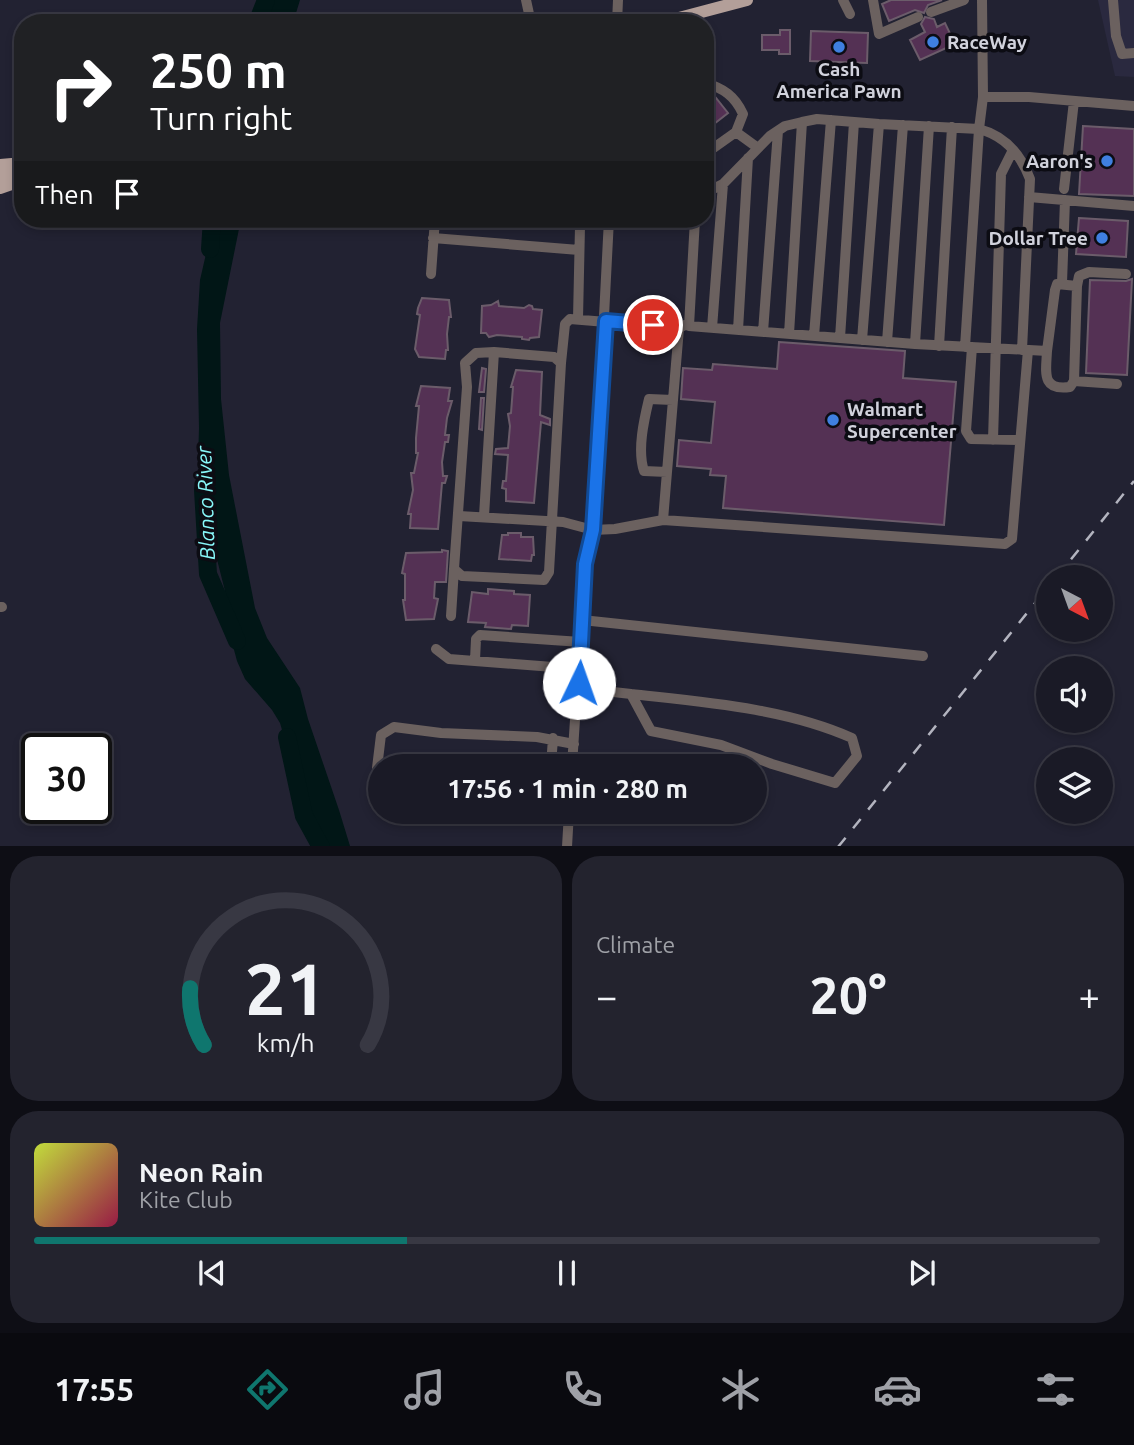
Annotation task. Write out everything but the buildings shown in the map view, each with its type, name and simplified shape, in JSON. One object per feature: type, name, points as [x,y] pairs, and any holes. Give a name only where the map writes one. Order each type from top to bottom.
[{"type":"main road","points":[[694,14],[747,0]]},
{"type":"street","points":[[843,0],[850,14]]},
{"type":"street","points":[[873,0],[879,34],[918,17]]},
{"type":"street","points":[[931,12],[964,0]]},
{"type":"street","points":[[982,0],[983,97],[979,129],[966,431],[971,439],[1020,440]]},
{"type":"street","points":[[1113,0],[1116,36],[1122,54],[1134,54]]},
{"type":"street","points":[[714,86],[721,88],[738,102],[743,114],[736,132],[714,148]]},
{"type":"street","points":[[983,97],[1134,106]]},
{"type":"street","points":[[1062,283],[1065,195],[1074,101]]},
{"type":"street","points":[[459,516],[551,521],[593,530],[615,530],[663,520],[1005,544],[1012,539],[1025,350],[1030,179],[1022,158],[1002,139],[979,129],[817,119],[785,126],[758,148],[723,184],[714,188]]},
{"type":"street","points":[[814,336],[831,120]]},
{"type":"street","points":[[789,334],[802,122]]},
{"type":"street","points":[[840,338],[854,122]]},
{"type":"street","points":[[862,340],[879,124]]},
{"type":"street","points":[[887,342],[903,125]]},
{"type":"street","points":[[915,344],[929,127]]},
{"type":"street","points":[[939,346],[953,127]]},
{"type":"street","points":[[763,332],[778,131]]},
{"type":"street","points":[[736,132],[758,148]]},
{"type":"street","points":[[993,440],[1001,174],[1013,150]]},
{"type":"street","points":[[738,330],[748,158]]},
{"type":"street","points":[[712,328],[723,184]]},
{"type":"street","points":[[1029,197],[1065,195],[1134,206]]},
{"type":"street","points":[[431,274],[434,228]]},
{"type":"street","points":[[578,319],[580,228]]},
{"type":"street","points":[[573,754],[585,564],[593,530],[606,321],[609,228]]},
{"type":"street","points":[[663,520],[673,400],[694,228]]},
{"type":"street","points":[[433,238],[579,250]]},
{"type":"street","points":[[1077,286],[1062,283],[1057,284],[1055,290],[1046,376],[1051,385],[1059,388],[1070,387],[1074,381],[1079,276],[1088,272],[1126,274]]},
{"type":"street","points":[[454,569],[462,576],[544,580],[548,571],[561,363],[565,324],[570,319],[684,325],[939,346],[1047,351]]},
{"type":"street","points":[[451,616],[467,387],[465,363],[476,353],[494,352],[554,357],[561,363]]},
{"type":"street","points":[[484,516],[494,352]]},
{"type":"street","points":[[1074,381],[1117,384]]},
{"type":"street","points":[[667,472],[644,471],[642,463],[645,418],[649,399],[673,400]]},
{"type":"street","points":[[582,620],[923,656]]},
{"type":"street","points":[[475,660],[476,639],[480,635],[581,642]]},
{"type":"street","points":[[436,649],[449,659],[579,668]]},
{"type":"street","points":[[578,688],[631,694],[724,705],[826,726],[852,738],[857,756],[835,783],[721,745],[651,731],[631,694]]},
{"type":"street","points":[[379,754],[381,735],[394,727],[441,733],[552,738],[574,744]]},
{"type":"street","points":[[551,754],[552,738]]},
{"type":"street","points":[[567,846],[568,824]]},
{"type":"shaded area","points":[[1098,0],[1134,0],[1134,77],[1115,76]]},
{"type":"water","points":[[268,0],[300,0],[296,14],[264,14]]},
{"type":"water","points":[[212,228],[239,228],[220,323],[221,399],[229,475],[255,608],[267,638],[300,688],[350,846],[313,846],[305,808],[280,723],[245,679],[229,631],[225,591],[203,504],[198,462],[197,329],[200,280]]},
{"type":"waterway","name":"Blanco River","points":[[261,14],[266,0]]},
{"type":"waterway","name":"Blanco River","points":[[210,249],[211,228]]},
{"type":"waterway","name":"Blanco River","points":[[203,490],[208,574],[237,641]]},
{"type":"waterway","name":"Blanco River","points":[[287,737],[304,816],[320,846]]},
{"type":"railway","points":[[1066,565],[1134,481]]},
{"type":"railway","points":[[839,846],[1036,602]]},
{"type":"place","name":"RaceWay","points":[[933,42]]},
{"type":"place","name":"Cash America Pawn","points":[[839,47]]},
{"type":"place","name":"Aaron's","points":[[1107,161]]},
{"type":"place","name":"Dollar Tree","points":[[1102,238]]},
{"type":"place","name":"Walmart Supercenter","points":[[833,420]]},
{"type":"route","points":[[579,683],[585,564],[593,530],[606,321],[653,325]]}]
